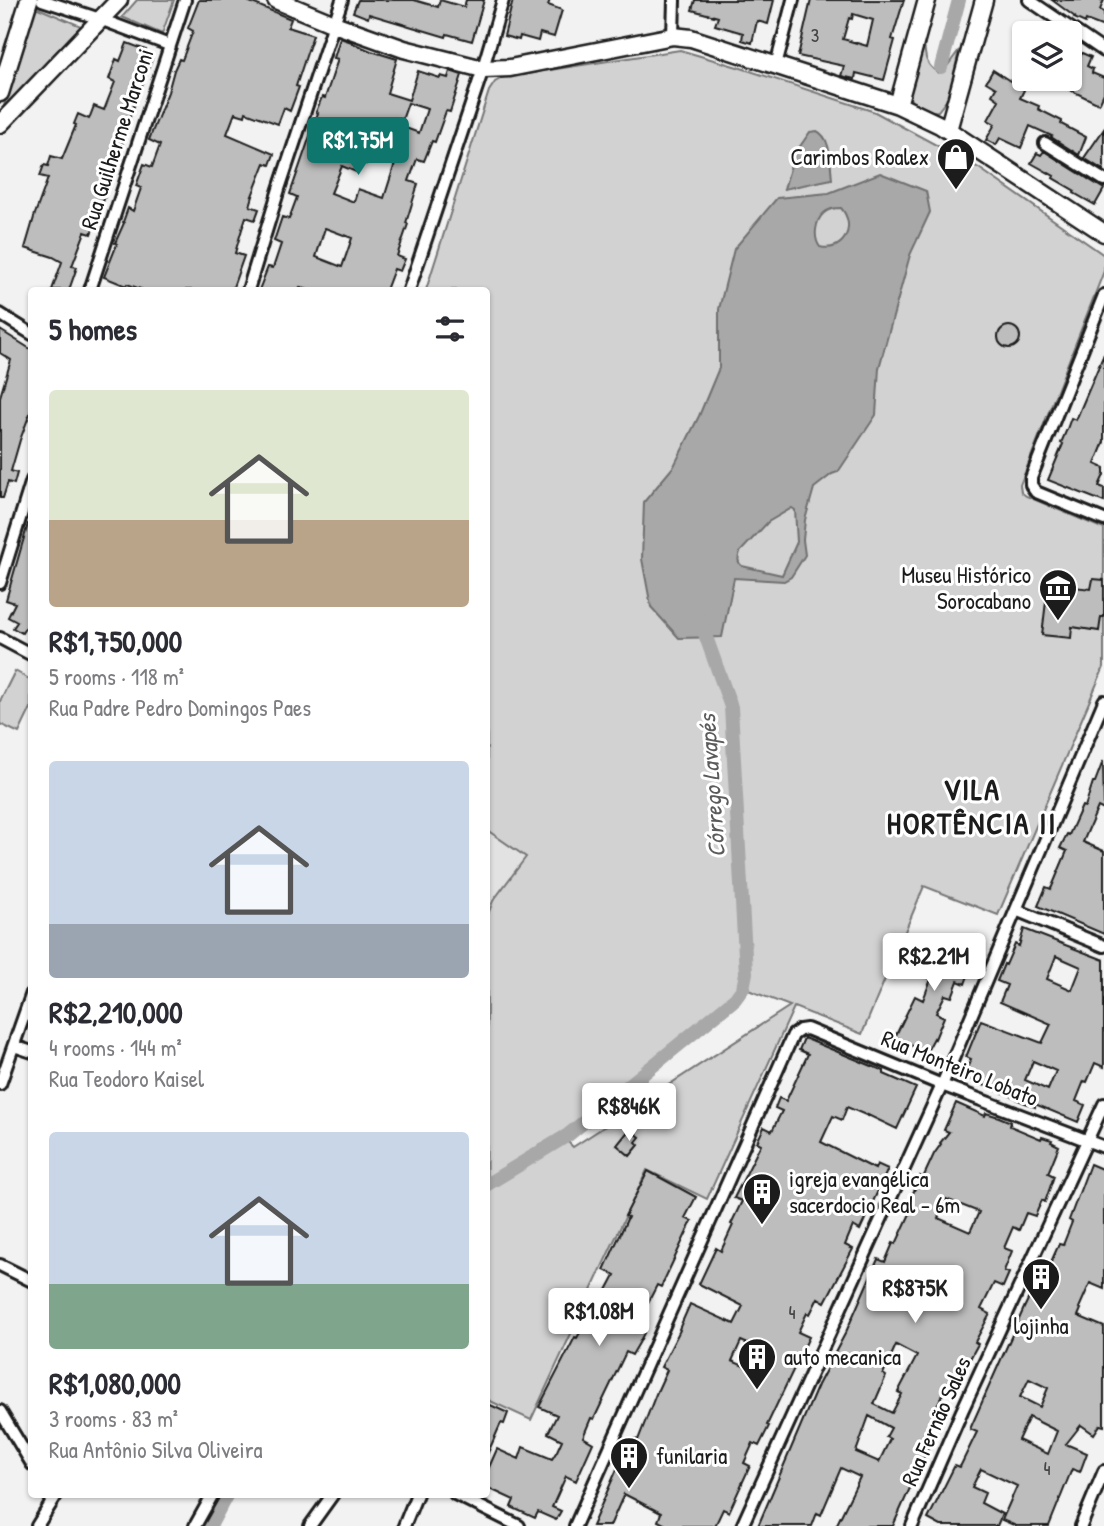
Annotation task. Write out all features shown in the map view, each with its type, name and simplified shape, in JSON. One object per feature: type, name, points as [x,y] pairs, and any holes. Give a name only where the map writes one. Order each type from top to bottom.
[{"type":"main road","points":[[0,93],[29,0]]},
{"type":"main road","points":[[0,124],[119,0]]},
{"type":"main road","points":[[276,0],[404,49],[483,69],[510,68],[673,36],[691,38],[898,105],[944,127],[1104,233]]},
{"type":"main road","points":[[898,105],[927,0]]},
{"type":"main road","points":[[944,127],[984,0]]},
{"type":"street","points":[[42,0],[169,45]]},
{"type":"street","name":"Rua Guilherme Marconi","points":[[91,287],[184,0]]},
{"type":"street","points":[[249,287],[342,0]]},
{"type":"street","points":[[410,287],[483,69],[503,0]]},
{"type":"street","points":[[673,36],[674,0]]},
{"type":"street","points":[[776,65],[793,0]]},
{"type":"street","points":[[1029,0],[1104,51]]},
{"type":"street","points":[[1045,143],[1104,180]]},
{"type":"street","points":[[1104,295],[1031,478],[1031,485],[1036,492],[1104,520]]},
{"type":"street","points":[[0,314],[28,332]]},
{"type":"street","points":[[0,583],[28,493]]},
{"type":"street","points":[[0,638],[28,653]]},
{"type":"street","points":[[741,1526],[942,1085],[1104,701]]},
{"type":"street","points":[[1016,910],[1104,946]]},
{"type":"street","points":[[0,1084],[28,1005]]},
{"type":"street","name":"Rua Monteiro Lobato","points":[[575,1526],[793,1035],[807,1029],[942,1085],[1104,1147]]},
{"type":"street","points":[[14,1046],[28,1051]]},
{"type":"street","name":"Rua Fernão Sales","points":[[912,1526],[962,1411],[1104,1104]]},
{"type":"street","points":[[0,1265],[28,1279]]},
{"type":"street","points":[[0,1411],[28,1457]]},
{"type":"street","points":[[1081,1526],[1104,1471]]},
{"type":"street","points":[[37,1526],[52,1498]]},
{"type":"street","points":[[195,1526],[211,1498]]},
{"type":"street","points":[[310,1526],[330,1498]]},
{"type":"street","points":[[404,1526],[415,1498]]},
{"type":"street","points":[[463,1498],[519,1526]]},
{"type":"shaded area","points":[[137,0],[174,0],[162,34],[122,17]]},
{"type":"shaded area","points":[[33,6],[81,26],[3,109]]},
{"type":"shaded area","points":[[924,39],[926,59],[938,73],[959,50],[949,97],[938,111],[923,111],[914,106],[910,97],[912,74]]},
{"type":"shaded area","points":[[680,50],[875,112],[979,168],[1104,255],[1104,271],[1020,485],[1021,492],[1026,496],[1104,529],[1104,667],[998,915],[924,886],[862,1034],[794,1007],[707,1199],[647,1170],[531,1420],[490,1401],[490,909],[526,857],[490,832],[490,287],[427,287],[489,91],[495,82],[504,77]],"holes":[[[743,988],[790,1006],[573,1147],[564,1138],[735,999]]]},
{"type":"shaded area","points":[[817,131],[828,145],[832,179],[784,189],[794,155],[810,132]]},
{"type":"shaded area","points":[[880,173],[926,191],[930,212],[910,255],[879,368],[876,415],[838,472],[814,488],[805,520],[805,555],[791,577],[784,581],[734,578],[722,637],[679,638],[651,607],[642,559],[644,502],[674,466],[719,368],[719,309],[734,249],[777,198],[829,193]],"holes":[[[841,208],[848,223],[846,237],[836,246],[820,247],[816,234],[819,220],[824,213]],[[792,508],[795,510],[797,542],[782,575],[742,566],[738,560],[740,552],[768,522]]]},
{"type":"shaded area","points":[[15,671],[28,678],[28,714],[19,733],[0,724],[0,701]]},
{"type":"shaded area","points":[[490,832],[526,857],[493,901],[490,899]]},
{"type":"building","points":[[199,0],[245,0],[291,19],[288,27],[313,35],[290,111],[284,108],[278,124],[246,112],[245,116],[235,113],[227,134],[274,154],[270,165],[265,163],[252,196],[250,206],[259,209],[255,220],[246,217],[242,229],[235,253],[244,256],[233,287],[126,286],[104,277],[128,208],[133,211],[141,188],[136,186],[144,164],[152,167],[160,145],[149,140],[174,70],[179,59],[182,60],[193,31],[188,28]]},
{"type":"building","points":[[358,0],[414,0],[438,7],[440,0],[464,7],[466,0],[484,0],[472,41],[447,34],[446,37],[369,14],[368,18],[353,12]]},
{"type":"building","points":[[513,0],[550,0],[548,5],[562,10],[554,37],[540,33],[538,41],[520,36],[519,40],[504,36]]},
{"type":"building","points":[[695,0],[774,0],[768,24],[757,21],[752,43],[742,40],[743,33],[715,25],[718,17],[692,10]]},
{"type":"building","points":[[811,0],[904,0],[892,39],[895,40],[884,80],[856,73],[855,79],[841,76],[844,66],[798,56]],"holes":[[[853,14],[873,20],[867,46],[843,39],[849,18],[852,19]]]},
{"type":"building","points":[[1052,0],[1104,0],[1100,10],[1104,12],[1104,27],[1086,20],[1085,23]]},
{"type":"building","points":[[340,38],[397,59],[387,93],[409,100],[418,71],[440,78],[448,78],[450,71],[462,75],[450,112],[446,111],[435,142],[432,141],[424,161],[417,159],[409,181],[418,184],[397,256],[405,259],[400,271],[394,269],[387,287],[260,287],[268,267],[273,268],[281,244],[274,241],[282,217],[289,219],[297,197],[290,194],[318,113],[316,112],[322,97],[325,98],[338,59],[334,58]],"holes":[[[408,103],[427,109],[419,133],[400,126]],[[371,150],[396,160],[384,198],[358,189],[354,202],[331,193],[342,166],[356,172],[360,162],[366,164]],[[325,228],[352,238],[342,267],[316,257]]]},
{"type":"building","points":[[127,43],[146,50],[144,56],[152,59],[124,132],[126,133],[118,156],[112,153],[98,187],[107,191],[91,234],[85,232],[72,266],[77,267],[70,287],[53,287],[62,262],[25,248],[48,178],[40,176],[44,165],[48,166],[51,156],[62,159],[78,114],[89,119],[94,106],[104,110],[115,82],[109,79],[116,59],[120,61]]},
{"type":"building","points":[[1082,53],[1091,57],[1087,66],[1093,69],[1092,73],[1104,78],[1104,93],[1099,104],[1072,91],[1082,91]]},
{"type":"building","points":[[993,70],[1012,82],[1012,91],[1024,91],[1020,98],[1039,106],[1038,109],[1086,137],[1079,155],[1052,136],[1030,126],[1021,148],[1000,138],[996,145],[986,140],[995,124],[988,120],[999,100],[992,95],[996,88],[986,82]]},
{"type":"building","points":[[1104,129],[1104,167],[1103,170],[1084,158]]},
{"type":"building","points":[[1044,151],[1104,189],[1095,205],[1031,163],[1037,153],[1041,155]]},
{"type":"building","points":[[1009,326],[1019,333],[1020,337],[1013,347],[1009,348],[999,341],[998,337],[1005,327]]},
{"type":"building","points":[[0,330],[28,348],[28,419],[11,471],[17,473],[14,484],[8,482],[3,498],[0,498],[0,397],[11,360],[0,353]]},
{"type":"building","points":[[1104,354],[1104,442],[1095,464],[1104,468],[1099,486],[1104,488],[1104,502],[1048,480],[1071,418],[1076,420]]},
{"type":"building","points":[[28,524],[28,629],[25,628],[22,633],[13,628],[17,622],[8,617],[15,603],[6,600]]},
{"type":"building","points":[[1093,579],[1104,580],[1104,617],[1101,617],[1099,631],[1072,627],[1071,638],[1042,635],[1047,593],[1056,594],[1057,585],[1091,589]]},
{"type":"building","points":[[1103,761],[1104,810],[1098,807],[1083,842],[1104,851],[1104,934],[1038,906],[1046,887],[1051,889],[1067,851],[1060,848],[1082,806],[1085,807]]},
{"type":"building","points":[[1024,929],[1104,960],[1104,1067],[1095,1063],[1087,1082],[1084,1081],[1076,1101],[1085,1105],[1078,1122],[963,1077],[971,1059],[966,1057],[981,1020],[1042,1043],[1051,1024],[1000,1002],[1007,985],[997,981],[1015,944],[1019,946]],"holes":[[[1056,956],[1081,967],[1072,990],[1047,979]],[[1033,1061],[1056,1071],[1048,1090],[1025,1080]]]},
{"type":"building","points":[[948,943],[976,954],[965,984],[958,981],[952,997],[945,995],[936,1013],[944,1017],[926,1053],[895,1037],[915,996],[923,1000],[931,979],[912,969],[923,946],[943,956]]},
{"type":"building","points":[[804,1038],[884,1071],[884,1074],[916,1088],[897,1129],[847,1107],[842,1120],[833,1116],[821,1142],[875,1169],[877,1164],[888,1169],[860,1230],[853,1226],[845,1245],[853,1249],[825,1302],[818,1298],[798,1332],[809,1337],[759,1446],[753,1443],[744,1463],[750,1466],[729,1512],[723,1509],[715,1526],[668,1526],[658,1521],[661,1513],[624,1494],[610,1526],[592,1526],[617,1469],[620,1471],[635,1439],[638,1440],[667,1370],[661,1367],[690,1304],[734,1324],[743,1306],[699,1284],[716,1248],[721,1251],[733,1225],[731,1224],[742,1201],[734,1198],[761,1144],[757,1142],[764,1127],[772,1131],[782,1111],[775,1108],[779,1098],[786,1101],[808,1054],[799,1050]],"holes":[[[741,1341],[762,1350],[753,1370],[732,1361]]]},
{"type":"building","points":[[956,1103],[985,1116],[986,1113],[1011,1122],[1010,1126],[1041,1139],[1052,1140],[1051,1142],[1059,1146],[1048,1173],[1054,1176],[1045,1202],[1042,1200],[1035,1216],[1026,1213],[1019,1230],[1013,1227],[1004,1248],[1012,1251],[1004,1271],[1009,1273],[1003,1287],[994,1283],[981,1309],[990,1314],[975,1342],[978,1344],[959,1379],[953,1375],[933,1413],[935,1414],[924,1435],[932,1439],[893,1526],[836,1526],[860,1477],[841,1468],[821,1515],[817,1513],[812,1526],[758,1526],[818,1385],[846,1332],[878,1259],[885,1262],[893,1243],[896,1244],[914,1205],[909,1203],[920,1176],[923,1178],[940,1143],[949,1132],[944,1130]],"holes":[[[946,1199],[979,1212],[970,1232],[938,1218]],[[896,1345],[917,1356],[898,1392],[902,1394],[892,1413],[874,1404],[886,1376],[883,1374]],[[869,1416],[891,1428],[886,1437],[890,1439],[879,1462],[856,1452]]]},
{"type":"building","points":[[630,1129],[640,1137],[636,1142],[639,1145],[630,1156],[617,1145]]},
{"type":"building","points":[[1090,1164],[1104,1170],[1104,1289],[1090,1283],[1078,1316],[1104,1327],[1104,1426],[1100,1425],[1094,1434],[1081,1425],[1066,1444],[1087,1453],[1080,1472],[1072,1469],[1049,1526],[1016,1526],[1002,1520],[1017,1486],[981,1469],[972,1487],[985,1493],[981,1503],[1002,1514],[997,1526],[941,1526],[928,1519],[955,1465],[960,1467],[977,1432],[970,1429],[1034,1287],[1039,1289],[1059,1244],[1063,1245],[1072,1222],[1069,1220]],"holes":[[[1029,1379],[1048,1388],[1040,1407],[1020,1397]],[[1029,1417],[1057,1431],[1048,1454],[1018,1440]]]},
{"type":"building","points":[[648,1171],[696,1197],[685,1218],[692,1221],[661,1287],[657,1285],[635,1328],[644,1333],[632,1355],[626,1352],[594,1419],[591,1418],[583,1437],[593,1443],[576,1481],[566,1476],[552,1507],[561,1511],[556,1520],[538,1512],[535,1518],[511,1507],[514,1500],[490,1489],[490,1465],[497,1449],[519,1459],[523,1447],[552,1459],[557,1451],[562,1440],[548,1433],[557,1415],[539,1407],[575,1337],[577,1338],[589,1316],[585,1314],[590,1305],[597,1309],[615,1275],[604,1270],[628,1217],[625,1216]]},
{"type":"building","points":[[490,1405],[508,1413],[504,1424],[501,1423],[490,1448]]},
{"type":"waterway","points":[[941,67],[959,0]]},
{"type":"waterway","name":"Córrego Lavapés","points":[[490,1183],[568,1135],[735,999],[743,988],[746,973],[731,707],[700,620]]},
{"type":"waterway","name":"Córrego Lavapés","points":[[210,1526],[225,1498]]},
{"type":"place","name":"Carimbos Roalex","points":[[956,191]]},
{"type":"place","name":"Museu Histórico Sorocabano","points":[[1058,622]]},
{"type":"place","name":"igreja evangélica sacerdocio Real - 6m","points":[[762,1226]]},
{"type":"place","name":"lojinha","points":[[1041,1311]]},
{"type":"place","name":"auto mecanica","points":[[757,1391]]},
{"type":"place","name":"funilaria","points":[[629,1490]]},
{"type":"district","name":"VILA HORTÊNCIA II","points":[[972,807]]}]
